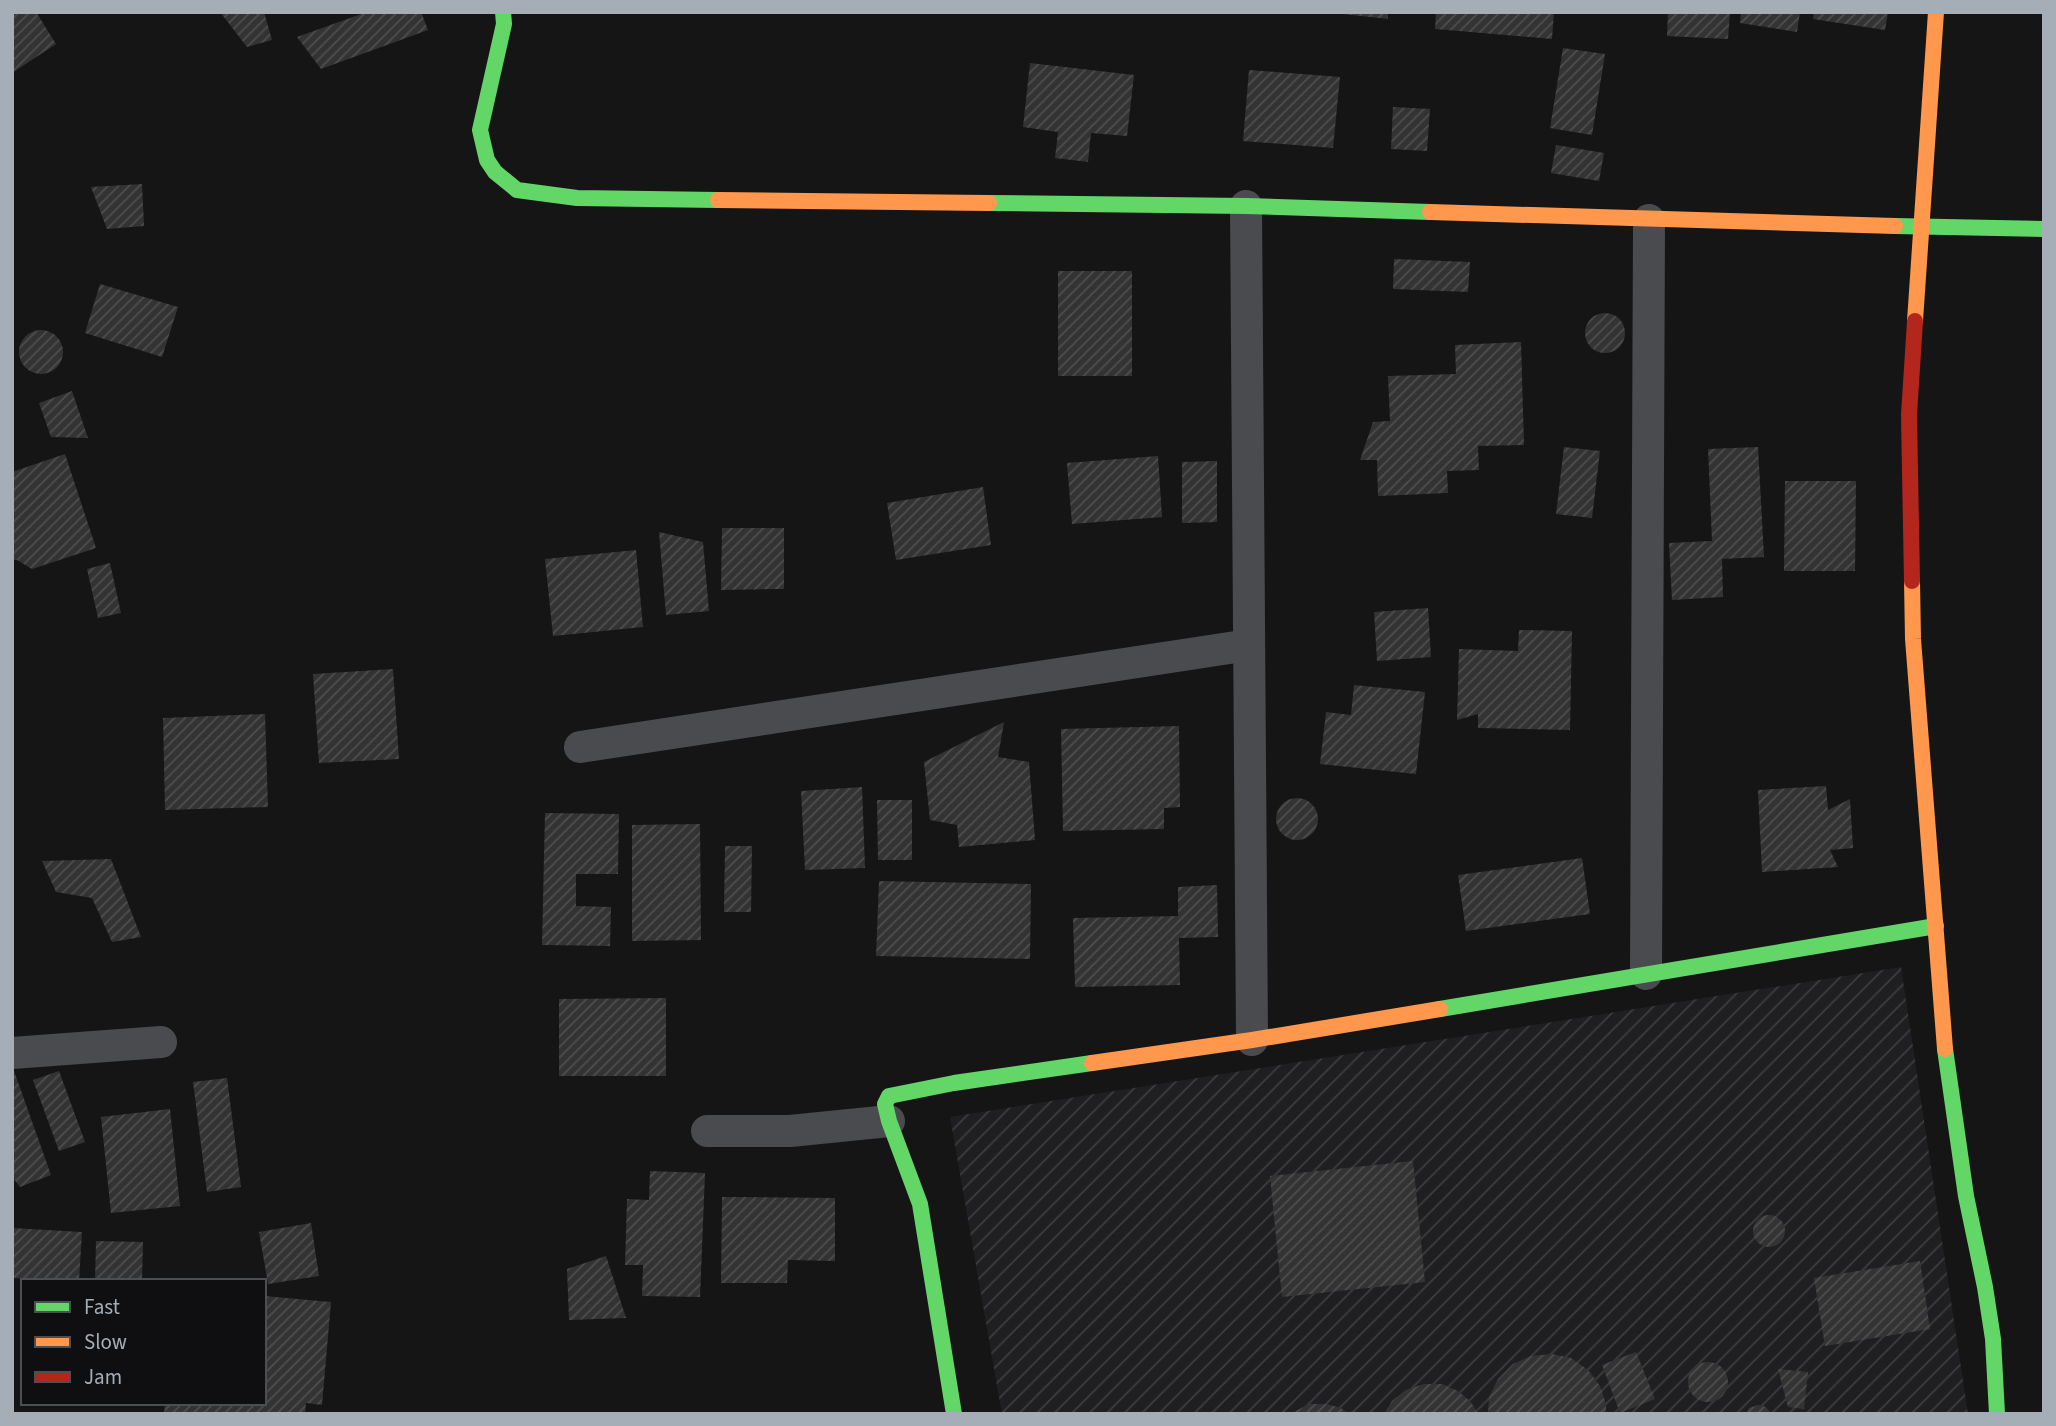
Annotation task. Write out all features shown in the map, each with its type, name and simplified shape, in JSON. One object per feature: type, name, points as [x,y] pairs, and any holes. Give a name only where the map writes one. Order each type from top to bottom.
[{"type":"street","points":[[503,12],[504,24],[480,130],[487,160],[495,172],[517,190],[577,198],[1246,206],[1649,220],[2044,229]]},
{"type":"street","points":[[1936,12],[1909,415],[1913,639],[1945,1052],[1966,1196],[1993,1339],[1997,1414]]},
{"type":"street","points":[[1246,206],[1252,1040]]},
{"type":"street","points":[[1646,974],[1649,220]]},
{"type":"street","points":[[580,747],[1249,645]]},
{"type":"street","points":[[954,1414],[919,1204],[889,1121],[885,1104],[889,1096],[954,1083],[1252,1040],[1936,926]]},
{"type":"street","points":[[12,1053],[161,1042]]},
{"type":"street","points":[[707,1131],[790,1131],[889,1121]]},
{"type":"shaded area","points":[[1901,967],[1968,1414],[1002,1414],[950,1117]]},
{"type":"building","points":[[12,12],[36,12],[56,44],[12,73]]},
{"type":"building","points":[[220,12],[264,12],[272,40],[247,47]]},
{"type":"building","points":[[367,12],[421,12],[428,30],[321,69],[297,37]]},
{"type":"building","points":[[1388,12],[1388,19],[1343,14]]},
{"type":"building","points":[[1436,12],[1554,12],[1552,39],[1435,29]]},
{"type":"building","points":[[1668,12],[1730,12],[1728,39],[1667,36]]},
{"type":"building","points":[[1741,12],[1800,12],[1797,32],[1740,23]]},
{"type":"building","points":[[1814,12],[1888,12],[1885,30],[1813,19]]},
{"type":"building","points":[[1563,48],[1605,54],[1592,135],[1550,128]]},
{"type":"building","points":[[1030,63],[1134,75],[1127,136],[1091,133],[1088,162],[1055,158],[1058,132],[1023,127]]},
{"type":"building","points":[[1249,70],[1340,77],[1333,148],[1243,141]]},
{"type":"building","points":[[1393,107],[1430,109],[1427,151],[1391,149]]},
{"type":"building","points":[[1556,145],[1604,153],[1599,181],[1551,173]]},
{"type":"building","points":[[142,184],[144,226],[107,229],[91,187]]},
{"type":"building","points":[[1394,259],[1470,262],[1468,292],[1393,289]]},
{"type":"building","points":[[1058,271],[1132,271],[1132,376],[1058,376]]},
{"type":"building","points":[[100,284],[178,307],[162,357],[85,333]]},
{"type":"building","points":[[1605,313],[1619,319],[1625,333],[1619,347],[1605,353],[1591,347],[1585,333],[1591,319]]},
{"type":"building","points":[[41,330],[57,336],[63,352],[57,368],[41,374],[25,368],[19,352],[25,336]]},
{"type":"building","points":[[1521,342],[1524,445],[1478,446],[1479,470],[1447,471],[1448,493],[1378,496],[1377,460],[1360,460],[1373,422],[1390,421],[1388,376],[1456,374],[1455,345]]},
{"type":"building","points":[[72,391],[88,438],[51,437],[39,403]]},
{"type":"building","points":[[1564,447],[1600,451],[1592,518],[1556,514]]},
{"type":"building","points":[[1758,447],[1764,557],[1722,559],[1723,597],[1672,600],[1669,543],[1712,541],[1708,449]]},
{"type":"building","points":[[65,454],[96,548],[32,569],[12,560],[12,472]]},
{"type":"building","points":[[1158,456],[1162,517],[1072,524],[1067,463]]},
{"type":"building","points":[[1217,461],[1217,522],[1182,523],[1182,462]]},
{"type":"building","points":[[1785,481],[1856,481],[1855,571],[1784,571]]},
{"type":"building","points":[[983,487],[991,545],[896,560],[887,503]]},
{"type":"building","points":[[722,528],[784,528],[784,589],[721,590]]},
{"type":"building","points":[[659,532],[703,542],[709,611],[666,615]]},
{"type":"building","points":[[636,550],[643,627],[553,636],[545,559]]},
{"type":"building","points":[[110,563],[121,613],[98,618],[87,569]]},
{"type":"building","points":[[1428,608],[1431,657],[1377,661],[1374,612]]},
{"type":"building","points":[[1519,630],[1572,631],[1570,730],[1478,728],[1478,714],[1457,720],[1459,649],[1518,651]]},
{"type":"building","points":[[393,669],[399,759],[319,763],[313,674]]},
{"type":"building","points":[[1354,685],[1425,692],[1416,774],[1320,764],[1326,712],[1351,715]]},
{"type":"building","points":[[265,714],[268,807],[165,810],[163,718]]},
{"type":"building","points":[[1004,722],[998,757],[1029,762],[1035,840],[959,847],[957,825],[930,820],[924,762]]},
{"type":"building","points":[[1179,726],[1180,807],[1164,808],[1164,829],[1063,831],[1061,729]]},
{"type":"building","points":[[1826,786],[1828,810],[1850,799],[1853,848],[1830,850],[1838,867],[1762,872],[1758,790]]},
{"type":"building","points":[[862,787],[865,868],[805,870],[801,791]]},
{"type":"building","points":[[1297,798],[1312,804],[1318,819],[1312,834],[1297,840],[1282,834],[1276,819],[1282,804]]},
{"type":"building","points":[[877,800],[912,800],[912,860],[878,860]]},
{"type":"building","points":[[545,813],[619,814],[618,874],[576,874],[576,906],[611,907],[610,946],[542,945]]},
{"type":"building","points":[[700,824],[701,940],[632,941],[632,825]]},
{"type":"building","points":[[725,846],[752,846],[751,912],[724,912]]},
{"type":"building","points":[[1582,858],[1590,914],[1466,931],[1458,875]]},
{"type":"building","points":[[111,859],[141,937],[112,942],[92,898],[56,892],[42,861]]},
{"type":"building","points":[[879,881],[1031,884],[1030,959],[876,956]]},
{"type":"building","points":[[1217,885],[1218,937],[1179,938],[1180,985],[1075,987],[1073,918],[1178,916],[1178,887]]},
{"type":"building","points":[[666,998],[666,1076],[559,1076],[559,999]]},
{"type":"building","points":[[13,1068],[51,1175],[20,1187],[12,1177]]},
{"type":"building","points":[[59,1071],[85,1142],[59,1151],[33,1080]]},
{"type":"building","points":[[227,1078],[241,1187],[207,1192],[193,1082]]},
{"type":"building","points":[[170,1109],[180,1206],[111,1213],[101,1117]]},
{"type":"building","points":[[1413,1161],[1425,1282],[1282,1297],[1270,1176]]},
{"type":"building","points":[[650,1171],[705,1173],[700,1297],[642,1296],[643,1265],[625,1265],[627,1199],[649,1200]]},
{"type":"building","points":[[722,1197],[835,1198],[835,1261],[788,1260],[787,1283],[721,1283]]},
{"type":"building","points":[[1769,1215],[1780,1220],[1785,1231],[1780,1242],[1769,1247],[1758,1242],[1753,1231],[1758,1220]]},
{"type":"building","points":[[311,1223],[319,1276],[268,1284],[259,1232]]},
{"type":"building","points":[[12,1228],[82,1232],[79,1279],[12,1278]]},
{"type":"building","points":[[96,1241],[143,1242],[142,1279],[95,1279]]},
{"type":"building","points":[[606,1256],[626,1318],[569,1320],[567,1269]]},
{"type":"building","points":[[1920,1261],[1930,1329],[1825,1346],[1814,1278]]},
{"type":"building","points":[[266,1296],[331,1302],[322,1405],[306,1403],[305,1414],[164,1414],[165,1405],[266,1405]]},
{"type":"building","points":[[1636,1352],[1655,1399],[1620,1413],[1602,1365]]},
{"type":"building","points":[[1552,1354],[1571,1358],[1588,1370],[1600,1386],[1606,1414],[1488,1414],[1489,1397],[1498,1379],[1513,1364],[1531,1356]]},
{"type":"building","points":[[1708,1362],[1716,1363],[1722,1368],[1727,1374],[1727,1390],[1722,1396],[1716,1401],[1708,1402],[1700,1401],[1694,1396],[1689,1390],[1688,1382],[1689,1374],[1694,1368],[1700,1363]]},
{"type":"building","points":[[1778,1369],[1808,1372],[1804,1409],[1788,1407]]},
{"type":"building","points":[[1424,1384],[1442,1384],[1458,1391],[1471,1402],[1478,1414],[1384,1414],[1392,1401],[1406,1390]]},
{"type":"building","points":[[1309,1404],[1326,1404],[1341,1408],[1349,1414],[1290,1414]]},
{"type":"building","points":[[1758,1405],[1766,1407],[1771,1414],[1746,1414],[1749,1408]]},
{"type":"traffic: fast","points":[[503,12],[504,24],[480,130],[487,160],[495,172],[517,190],[577,198],[718,200]]},
{"type":"traffic: fast","points":[[989,203],[1246,206],[1430,212]]},
{"type":"traffic: fast","points":[[1895,226],[2044,229]]},
{"type":"traffic: fast","points":[[1440,1009],[1936,926]]},
{"type":"traffic: fast","points":[[1945,1049],[1966,1196],[1993,1339],[1997,1414]]},
{"type":"traffic: fast","points":[[954,1414],[920,1204],[885,1104],[889,1096],[954,1083],[1092,1063]]},
{"type":"traffic: slow","points":[[1915,321],[1936,12]]},
{"type":"traffic: slow","points":[[718,200],[989,203]]},
{"type":"traffic: slow","points":[[1430,212],[1895,226]]},
{"type":"traffic: slow","points":[[1912,581],[1913,639],[1945,1049]]},
{"type":"traffic: slow","points":[[1092,1063],[1440,1009]]},
{"type":"traffic: jam","points":[[1912,581],[1909,415],[1915,321]]}]
